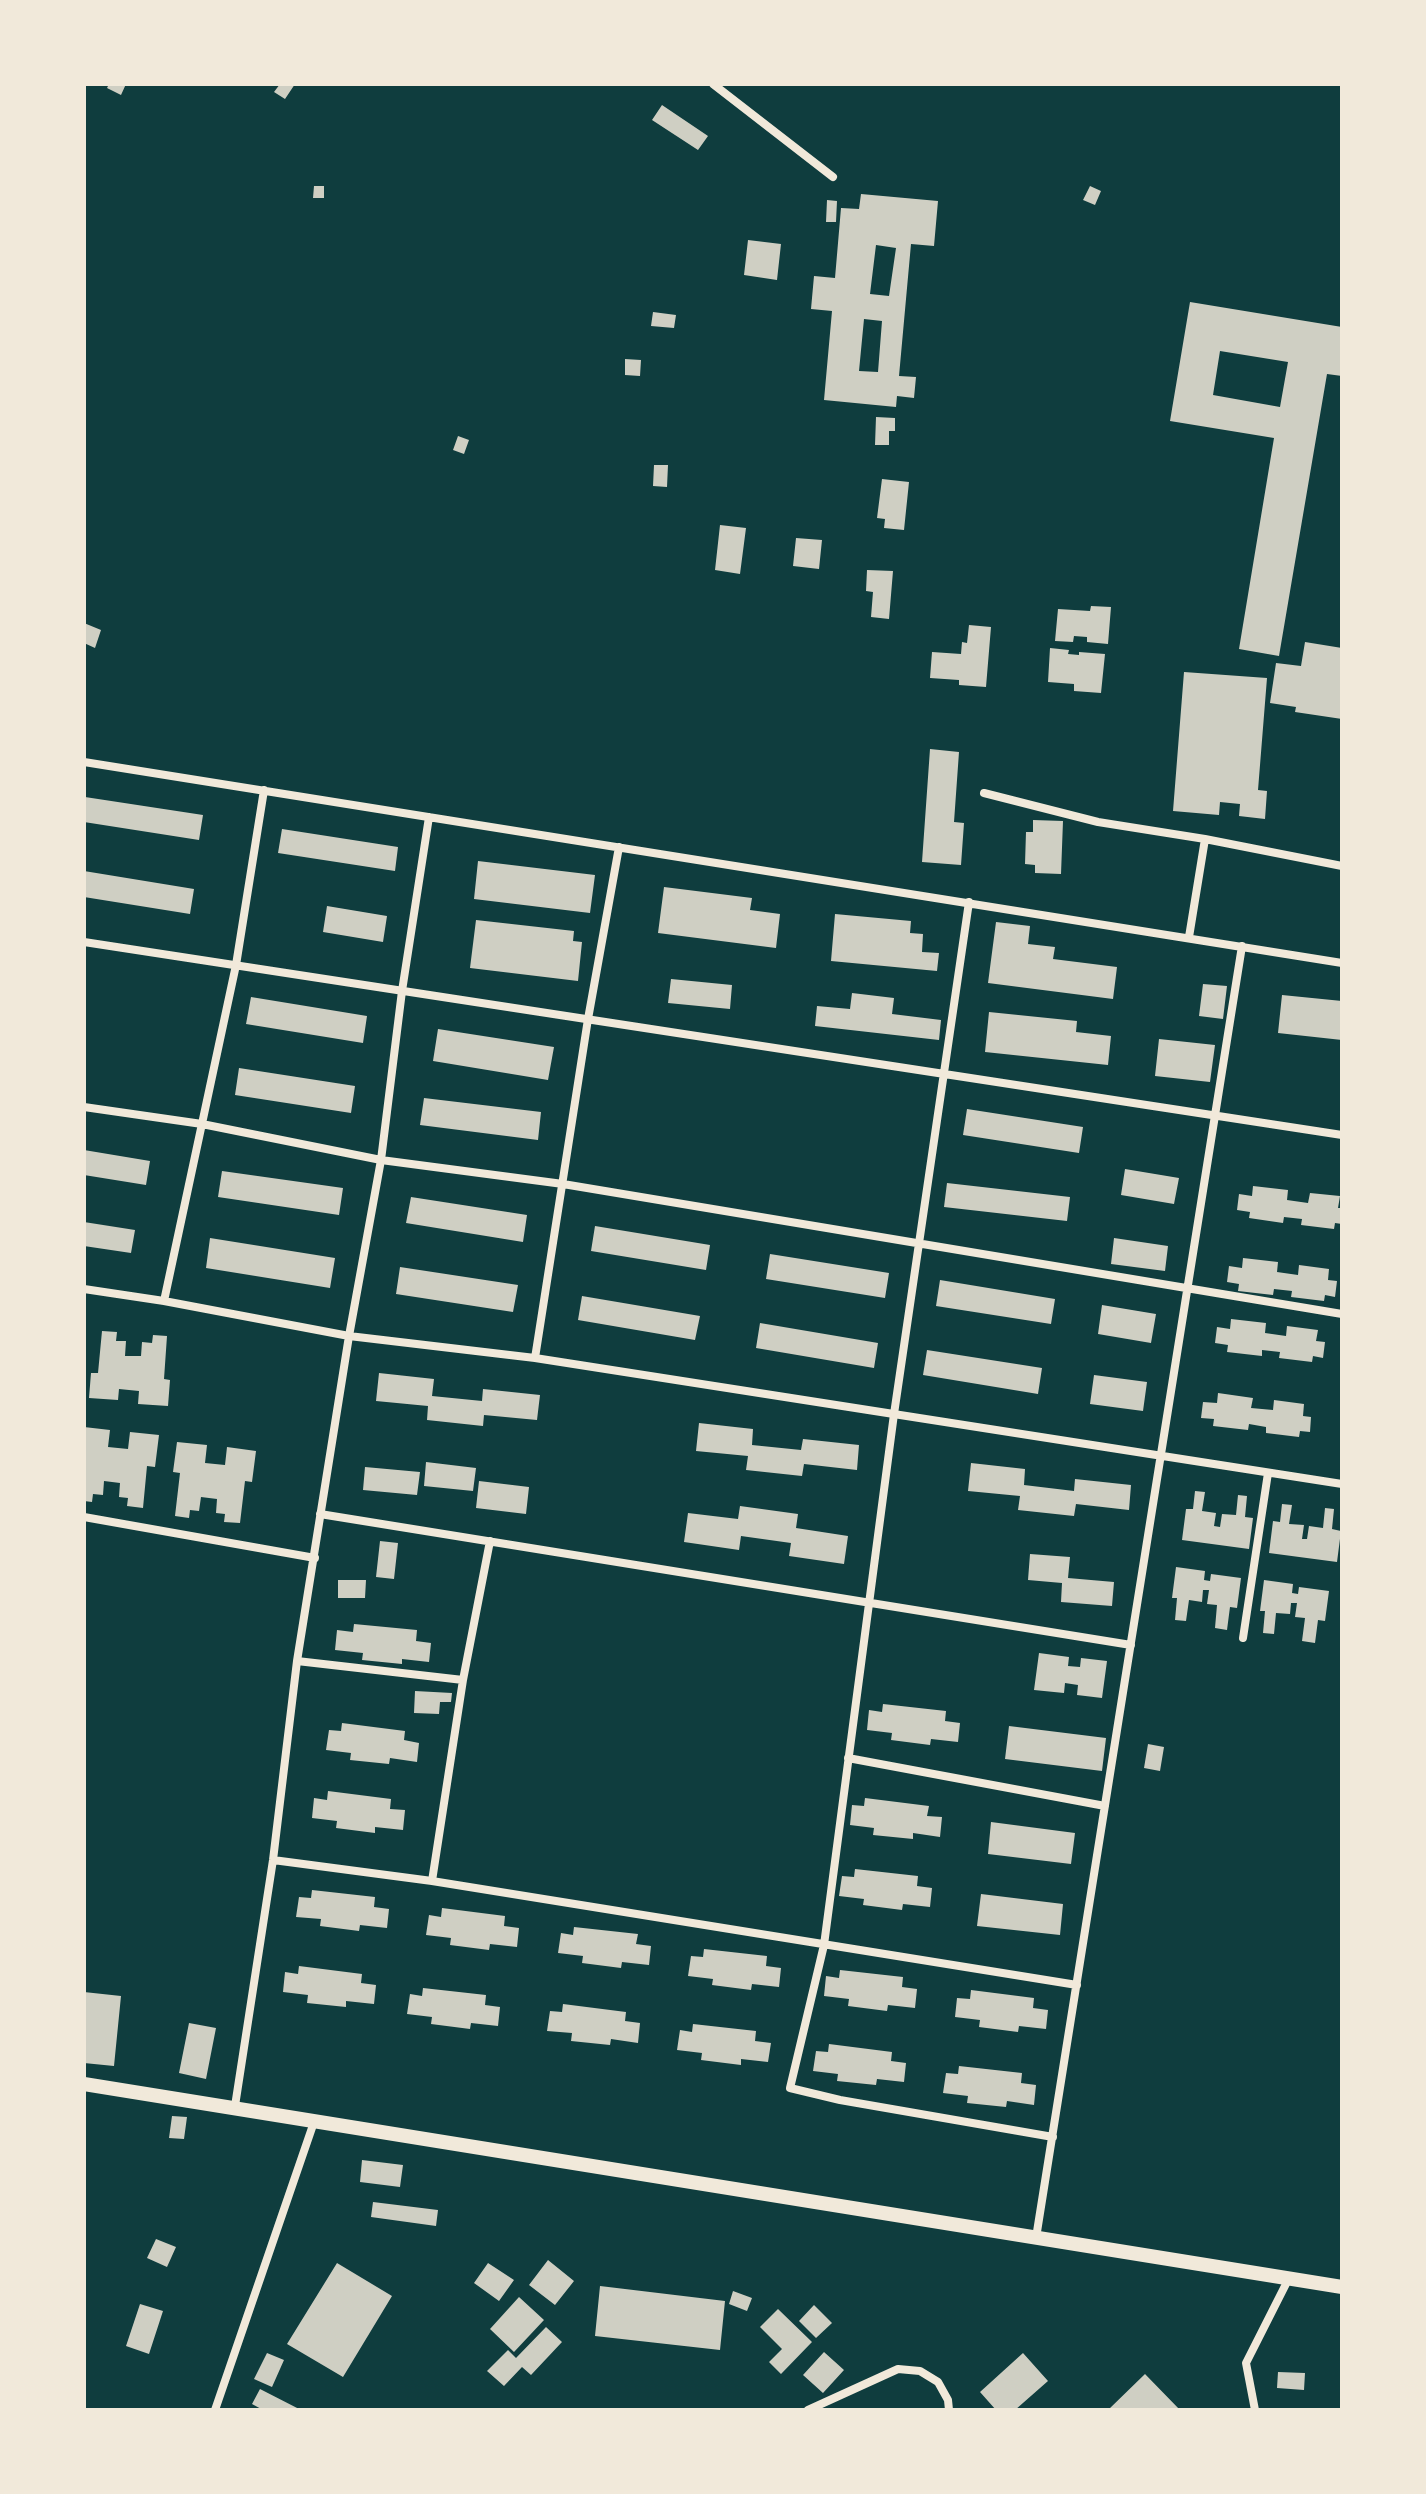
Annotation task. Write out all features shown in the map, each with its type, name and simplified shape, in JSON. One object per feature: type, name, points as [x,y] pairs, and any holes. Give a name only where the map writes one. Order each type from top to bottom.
[{"type":"street","points":[[713,84],[833,177]]},
{"type":"street","points":[[84,762],[1342,963]]},
{"type":"street","points":[[164,1301],[236,965],[264,790]]},
{"type":"street","points":[[984,793],[1098,822],[1342,866]]},
{"type":"street","points":[[235,2106],[273,1860],[297,1661],[349,1336],[381,1160],[402,991],[429,817]]},
{"type":"street","points":[[1189,937],[1205,839]]},
{"type":"street","points":[[535,1358],[588,1019],[619,847]]},
{"type":"street","points":[[969,902],[894,1414],[824,1945],[790,2088],[856,2103],[1053,2137]]},
{"type":"street","points":[[84,942],[1342,1135]]},
{"type":"street","points":[[1036,2238],[1242,946]]},
{"type":"street","points":[[84,1107],[202,1124],[381,1160],[563,1184],[1342,1314]]},
{"type":"street","points":[[84,1289],[349,1336],[535,1358],[1342,1484]]},
{"type":"street","points":[[1243,1638],[1268,1473]]},
{"type":"street","points":[[320,1514],[1131,1645]]},
{"type":"street","points":[[84,1517],[315,1558]]},
{"type":"street","points":[[432,1881],[463,1680],[490,1541]]},
{"type":"street","points":[[297,1661],[463,1680]]},
{"type":"street","points":[[848,1758],[1105,1806]]},
{"type":"street","points":[[273,1860],[432,1881],[1077,1985]]},
{"type":"street","points":[[84,2084],[1342,2287]]},
{"type":"street","points":[[215,2410],[314,2122]]},
{"type":"street","points":[[1255,2410],[1246,2363],[1289,2278]]},
{"type":"street","points":[[808,2410],[898,2369],[920,2371],[938,2382],[948,2400],[949,2410]]},
{"type":"building","points":[[109,84],[126,84],[121,95],[107,88]]},
{"type":"building","points":[[280,84],[295,84],[285,99],[274,92]]},
{"type":"building","points":[[662,105],[708,136],[698,150],[652,120]]},
{"type":"building","points":[[314,186],[324,186],[324,198],[313,198]]},
{"type":"building","points":[[1090,186],[1101,191],[1095,205],[1083,200]]},
{"type":"building","points":[[861,194],[938,201],[934,246],[911,244],[899,376],[916,377],[914,398],[897,396],[896,407],[824,400],[832,311],[811,309],[814,276],[835,278],[841,208],[859,209]],"holes":[[[876,245],[896,248],[889,296],[870,294]],[[864,319],[882,321],[878,372],[859,371]]]},
{"type":"building","points":[[827,200],[837,201],[836,222],[826,222]]},
{"type":"building","points":[[748,240],[781,244],[777,280],[744,275]]},
{"type":"building","points":[[1190,302],[1342,327],[1342,376],[1327,374],[1279,656],[1239,649],[1274,438],[1170,421]],"holes":[[[1220,351],[1288,362],[1280,407],[1213,395]]]},
{"type":"building","points":[[653,312],[676,315],[674,328],[651,326]]},
{"type":"building","points":[[625,359],[641,360],[640,376],[625,375]]},
{"type":"building","points":[[876,417],[895,418],[895,431],[889,431],[889,445],[875,445]]},
{"type":"building","points":[[458,436],[469,440],[464,454],[453,450]]},
{"type":"building","points":[[654,465],[668,465],[667,487],[653,486]]},
{"type":"building","points":[[882,479],[909,482],[904,530],[884,528],[885,519],[877,518]]},
{"type":"building","points":[[720,525],[746,528],[740,574],[715,570]]},
{"type":"building","points":[[796,538],[822,540],[819,569],[793,566]]},
{"type":"building","points":[[867,570],[893,571],[889,619],[871,617],[873,592],[866,591]]},
{"type":"building","points":[[1091,606],[1111,607],[1108,644],[1087,642],[1087,637],[1074,636],[1073,642],[1055,641],[1058,609],[1090,611]]},
{"type":"building","points":[[84,623],[101,630],[95,648],[84,643]]},
{"type":"building","points":[[969,625],[991,627],[986,687],[959,685],[959,680],[930,678],[932,652],[961,654],[962,642],[967,643]]},
{"type":"building","points":[[1305,642],[1342,648],[1342,719],[1295,712],[1296,707],[1270,703],[1276,663],[1301,666]]},
{"type":"building","points":[[1050,648],[1069,650],[1068,654],[1105,654],[1101,693],[1074,691],[1074,684],[1048,682]]},
{"type":"building","points":[[1184,672],[1267,678],[1258,790],[1267,791],[1265,819],[1239,816],[1240,804],[1220,802],[1219,815],[1173,811]]},
{"type":"building","points":[[930,749],[959,752],[954,822],[964,823],[961,865],[922,862]]},
{"type":"building","points":[[85,797],[203,815],[199,840],[84,822]]},
{"type":"building","points":[[1033,820],[1063,821],[1061,874],[1035,873],[1035,865],[1025,864],[1026,832],[1033,832]]},
{"type":"building","points":[[282,829],[398,847],[395,871],[278,853]]},
{"type":"building","points":[[478,861],[595,875],[590,913],[474,899]]},
{"type":"building","points":[[84,871],[194,889],[190,914],[84,897]]},
{"type":"building","points":[[664,887],[752,898],[750,910],[780,914],[776,948],[658,933]]},
{"type":"building","points":[[327,906],[387,916],[383,942],[323,932]]},
{"type":"building","points":[[835,914],[911,921],[910,933],[923,934],[922,952],[939,953],[937,971],[831,961]]},
{"type":"building","points":[[476,920],[574,931],[573,941],[582,942],[578,981],[470,968]]},
{"type":"building","points":[[996,922],[1030,926],[1028,944],[1055,947],[1053,959],[1117,967],[1113,999],[988,983]]},
{"type":"building","points":[[671,979],[732,985],[730,1009],[668,1003]]},
{"type":"building","points":[[1203,984],[1227,986],[1223,1019],[1199,1016]]},
{"type":"building","points":[[852,993],[894,998],[892,1014],[941,1020],[939,1040],[815,1026],[817,1006],[850,1009]]},
{"type":"building","points":[[1282,995],[1342,1001],[1342,1040],[1278,1033]]},
{"type":"building","points":[[251,997],[367,1016],[363,1043],[246,1024]]},
{"type":"building","points":[[989,1012],[1077,1021],[1076,1032],[1111,1036],[1108,1065],[985,1052]]},
{"type":"building","points":[[438,1029],[554,1047],[548,1080],[433,1061]]},
{"type":"building","points":[[1159,1039],[1215,1045],[1210,1082],[1155,1076]]},
{"type":"building","points":[[239,1068],[355,1086],[351,1113],[235,1095]]},
{"type":"building","points":[[424,1098],[541,1112],[538,1140],[420,1125]]},
{"type":"building","points":[[967,1109],[1083,1127],[1079,1153],[963,1135]]},
{"type":"building","points":[[84,1150],[150,1161],[146,1185],[84,1175]]},
{"type":"building","points":[[1125,1169],[1179,1178],[1174,1204],[1121,1195]]},
{"type":"building","points":[[222,1171],[343,1188],[339,1215],[218,1197]]},
{"type":"building","points":[[947,1183],[1070,1197],[1067,1221],[944,1207]]},
{"type":"building","points":[[1253,1186],[1288,1190],[1287,1200],[1308,1203],[1310,1193],[1340,1196],[1338,1208],[1342,1208],[1342,1224],[1335,1223],[1334,1229],[1301,1225],[1302,1219],[1284,1217],[1283,1223],[1249,1218],[1250,1212],[1237,1210],[1239,1194],[1252,1196]]},
{"type":"building","points":[[411,1197],[527,1215],[523,1242],[406,1223]]},
{"type":"building","points":[[84,1222],[135,1230],[131,1253],[84,1246]]},
{"type":"building","points":[[595,1226],[710,1245],[706,1270],[591,1251]]},
{"type":"building","points":[[210,1238],[335,1258],[330,1288],[206,1268]]},
{"type":"building","points":[[1114,1238],[1168,1246],[1165,1271],[1111,1264]]},
{"type":"building","points":[[770,1254],[889,1273],[885,1298],[766,1279]]},
{"type":"building","points":[[1243,1258],[1278,1262],[1277,1272],[1298,1275],[1299,1265],[1329,1269],[1328,1280],[1337,1281],[1335,1297],[1325,1295],[1324,1301],[1291,1297],[1292,1291],[1274,1289],[1273,1295],[1238,1291],[1239,1284],[1227,1282],[1229,1266],[1242,1268]]},
{"type":"building","points":[[400,1267],[518,1285],[513,1312],[396,1294]]},
{"type":"building","points":[[940,1280],[1055,1299],[1051,1324],[936,1306]]},
{"type":"building","points":[[582,1296],[700,1316],[695,1340],[578,1320]]},
{"type":"building","points":[[1102,1305],[1156,1314],[1151,1343],[1098,1334]]},
{"type":"building","points":[[1231,1319],[1266,1323],[1265,1333],[1286,1336],[1287,1326],[1318,1330],[1316,1341],[1325,1342],[1323,1358],[1313,1356],[1312,1362],[1279,1358],[1280,1352],[1262,1350],[1262,1356],[1227,1352],[1228,1345],[1215,1343],[1217,1327],[1230,1329]]},
{"type":"building","points":[[760,1323],[878,1343],[874,1368],[756,1348]]},
{"type":"building","points":[[102,1331],[117,1332],[116,1341],[126,1341],[125,1356],[141,1356],[142,1342],[152,1343],[153,1335],[167,1336],[164,1379],[170,1380],[168,1406],[138,1404],[139,1391],[119,1389],[118,1400],[89,1398],[91,1373],[98,1373]]},
{"type":"building","points":[[927,1350],[1042,1368],[1038,1394],[923,1375]]},
{"type":"building","points":[[379,1373],[434,1379],[432,1396],[482,1401],[483,1389],[540,1395],[537,1420],[484,1415],[483,1426],[427,1420],[428,1406],[376,1401]]},
{"type":"building","points":[[1094,1375],[1147,1382],[1143,1411],[1090,1404]]},
{"type":"building","points":[[1218,1393],[1253,1398],[1251,1408],[1273,1410],[1274,1400],[1304,1404],[1303,1416],[1311,1417],[1310,1432],[1300,1431],[1299,1437],[1266,1433],[1266,1427],[1249,1424],[1248,1430],[1213,1426],[1214,1419],[1201,1418],[1203,1402],[1217,1403]]},
{"type":"building","points":[[699,1423],[753,1429],[752,1445],[801,1450],[803,1439],[859,1445],[857,1470],[804,1464],[802,1476],[746,1470],[748,1456],[696,1451]]},
{"type":"building","points":[[84,1427],[110,1430],[108,1447],[128,1449],[130,1432],[159,1435],[155,1467],[147,1466],[143,1508],[127,1506],[128,1498],[119,1497],[120,1483],[104,1481],[103,1495],[93,1494],[92,1502],[84,1501]]},
{"type":"building","points":[[177,1442],[207,1445],[205,1463],[225,1465],[227,1447],[256,1451],[252,1482],[245,1481],[240,1523],[224,1522],[225,1514],[216,1513],[217,1499],[201,1497],[199,1511],[190,1510],[189,1518],[175,1516],[180,1473],[173,1472]]},
{"type":"building","points":[[426,1462],[476,1468],[473,1491],[424,1486]]},
{"type":"building","points":[[971,1463],[1025,1469],[1024,1485],[1074,1491],[1075,1479],[1131,1485],[1129,1510],[1076,1504],[1074,1516],[1018,1510],[1020,1496],[968,1491]]},
{"type":"building","points":[[365,1467],[420,1472],[417,1495],[363,1490]]},
{"type":"building","points":[[479,1481],[529,1487],[526,1514],[476,1508]]},
{"type":"building","points":[[1195,1491],[1205,1492],[1202,1511],[1216,1513],[1214,1526],[1220,1527],[1222,1514],[1236,1515],[1238,1495],[1247,1496],[1245,1517],[1253,1518],[1249,1549],[1182,1540],[1186,1509],[1193,1509]]},
{"type":"building","points":[[1282,1504],[1292,1505],[1289,1524],[1304,1525],[1302,1539],[1307,1539],[1309,1526],[1323,1528],[1325,1508],[1334,1509],[1332,1529],[1341,1531],[1337,1562],[1269,1553],[1273,1521],[1280,1522]]},
{"type":"building","points":[[740,1506],[798,1514],[796,1528],[848,1536],[844,1564],[789,1556],[791,1543],[741,1536],[739,1550],[684,1542],[688,1513],[738,1519]]},
{"type":"building","points":[[380,1541],[398,1543],[394,1579],[376,1577]]},
{"type":"building","points":[[1030,1554],[1070,1557],[1068,1578],[1114,1582],[1112,1606],[1061,1602],[1062,1583],[1028,1580]]},
{"type":"building","points":[[1176,1567],[1205,1571],[1204,1580],[1210,1581],[1211,1574],[1241,1578],[1237,1608],[1230,1607],[1227,1630],[1215,1628],[1217,1605],[1207,1604],[1209,1590],[1203,1590],[1202,1602],[1189,1600],[1186,1621],[1175,1620],[1177,1598],[1172,1598]]},
{"type":"building","points":[[338,1580],[366,1580],[365,1598],[338,1598]]},
{"type":"building","points":[[1264,1580],[1293,1584],[1292,1593],[1298,1594],[1299,1587],[1329,1591],[1325,1621],[1318,1620],[1315,1643],[1302,1641],[1305,1618],[1295,1617],[1297,1603],[1291,1603],[1290,1614],[1276,1613],[1274,1634],[1263,1633],[1265,1611],[1260,1611]]},
{"type":"building","points":[[354,1624],[417,1630],[416,1641],[431,1643],[429,1662],[402,1659],[402,1664],[362,1660],[363,1653],[335,1650],[337,1630],[353,1632]]},
{"type":"building","points":[[1039,1653],[1069,1657],[1068,1666],[1080,1667],[1081,1658],[1107,1661],[1102,1698],[1077,1695],[1078,1685],[1065,1683],[1064,1693],[1034,1690]]},
{"type":"building","points":[[415,1691],[452,1693],[451,1702],[440,1702],[439,1714],[414,1713]]},
{"type":"building","points":[[883,1704],[946,1711],[945,1721],[960,1723],[958,1742],[931,1739],[930,1745],[891,1740],[892,1733],[867,1730],[869,1710],[882,1712]]},
{"type":"building","points":[[342,1723],[405,1731],[404,1740],[419,1743],[417,1762],[390,1758],[389,1764],[350,1760],[351,1753],[326,1750],[329,1730],[341,1731]]},
{"type":"building","points":[[1009,1726],[1106,1738],[1102,1771],[1005,1759]]},
{"type":"building","points":[[1148,1744],[1164,1747],[1160,1771],[1144,1768]]},
{"type":"building","points":[[328,1791],[391,1799],[390,1809],[405,1810],[403,1830],[375,1827],[375,1833],[336,1828],[337,1821],[312,1818],[314,1798],[327,1800]]},
{"type":"building","points":[[865,1798],[929,1806],[927,1816],[942,1817],[940,1837],[913,1833],[913,1839],[873,1835],[874,1828],[850,1825],[852,1805],[864,1806]]},
{"type":"building","points":[[991,1822],[1075,1833],[1071,1864],[988,1854]]},
{"type":"building","points":[[855,1869],[918,1876],[917,1886],[932,1888],[930,1907],[903,1904],[902,1910],[863,1905],[864,1899],[839,1896],[842,1876],[854,1877]]},
{"type":"building","points":[[312,1890],[375,1897],[374,1907],[389,1909],[387,1928],[360,1925],[359,1931],[320,1926],[321,1919],[296,1917],[299,1897],[311,1898]]},
{"type":"building","points":[[981,1894],[1063,1904],[1060,1935],[977,1926]]},
{"type":"building","points":[[442,1908],[505,1916],[504,1926],[519,1928],[517,1947],[490,1944],[489,1950],[450,1945],[451,1938],[426,1935],[429,1915],[441,1917]]},
{"type":"building","points":[[574,1927],[638,1934],[636,1944],[651,1946],[649,1965],[622,1962],[621,1968],[582,1963],[583,1956],[558,1953],[561,1933],[573,1935]]},
{"type":"building","points":[[704,1949],[767,1956],[766,1966],[781,1968],[779,1987],[752,1984],[751,1990],[712,1985],[713,1979],[688,1976],[691,1956],[703,1957]]},
{"type":"building","points":[[299,1966],[362,1974],[361,1983],[376,1985],[374,2004],[346,2001],[346,2007],[307,2003],[308,1995],[283,1992],[285,1972],[298,1974]]},
{"type":"building","points":[[840,1970],[903,1977],[902,1987],[917,1989],[915,2008],[888,2005],[887,2011],[848,2006],[849,1999],[824,1996],[826,1976],[839,1978]]},
{"type":"building","points":[[423,1988],[486,1995],[485,2005],[500,2007],[498,2026],[471,2023],[470,2029],[431,2024],[432,2017],[407,2014],[410,1994],[422,1996]]},
{"type":"building","points":[[971,1990],[1034,1998],[1033,2008],[1048,2010],[1046,2029],[1019,2026],[1018,2032],[979,2027],[980,2020],[955,2017],[957,1998],[970,1999]]},
{"type":"building","points":[[84,1992],[121,1996],[114,2066],[84,2063]]},
{"type":"building","points":[[563,2004],[626,2012],[625,2021],[640,2023],[638,2043],[611,2039],[610,2045],[571,2041],[572,2033],[547,2031],[550,2011],[562,2012]]},
{"type":"building","points":[[189,2023],[216,2028],[206,2079],[179,2073]]},
{"type":"building","points":[[693,2024],[756,2031],[755,2041],[771,2043],[768,2062],[741,2059],[741,2065],[701,2060],[702,2053],[677,2050],[680,2030],[692,2032]]},
{"type":"building","points":[[829,2044],[892,2052],[891,2061],[906,2063],[904,2082],[877,2079],[876,2085],[837,2081],[838,2074],[813,2071],[816,2051],[828,2052]]},
{"type":"building","points":[[959,2066],[1022,2073],[1021,2083],[1036,2085],[1034,2105],[1007,2101],[1006,2107],[967,2103],[968,2096],[943,2093],[946,2073],[958,2074]]},
{"type":"building","points":[[172,2116],[187,2117],[184,2139],[169,2138]]},
{"type":"building","points":[[362,2160],[403,2165],[400,2187],[360,2182]]},
{"type":"building","points":[[373,2202],[438,2210],[436,2226],[371,2217]]},
{"type":"building","points":[[156,2239],[176,2247],[167,2267],[147,2258]]},
{"type":"building","points":[[548,2260],[574,2281],[555,2305],[529,2285]]},
{"type":"building","points":[[337,2263],[392,2296],[343,2377],[287,2344]]},
{"type":"building","points":[[488,2263],[514,2280],[499,2301],[474,2283]]},
{"type":"building","points":[[600,2286],[725,2301],[720,2350],[595,2336]]},
{"type":"building","points":[[733,2291],[752,2298],[747,2311],[729,2304]]},
{"type":"building","points":[[519,2297],[544,2320],[514,2352],[490,2329]]},
{"type":"building","points":[[140,2304],[163,2311],[149,2354],[126,2346]]},
{"type":"building","points":[[814,2305],[832,2323],[816,2338],[799,2321]]},
{"type":"building","points":[[778,2309],[812,2342],[781,2374],[769,2362],[782,2349],[760,2327]]},
{"type":"building","points":[[546,2327],[562,2342],[531,2375],[522,2367],[504,2386],[487,2371],[508,2350],[516,2358]]},
{"type":"building","points":[[824,2352],[844,2370],[823,2393],[803,2375]]},
{"type":"building","points":[[267,2353],[284,2360],[272,2387],[254,2379]]},
{"type":"building","points":[[1023,2353],[1048,2381],[1015,2410],[996,2410],[980,2392]]},
{"type":"building","points":[[1278,2372],[1305,2373],[1304,2390],[1277,2388]]},
{"type":"building","points":[[1145,2374],[1180,2410],[1108,2410]]},
{"type":"building","points":[[260,2389],[301,2410],[263,2410],[252,2404]]}]
